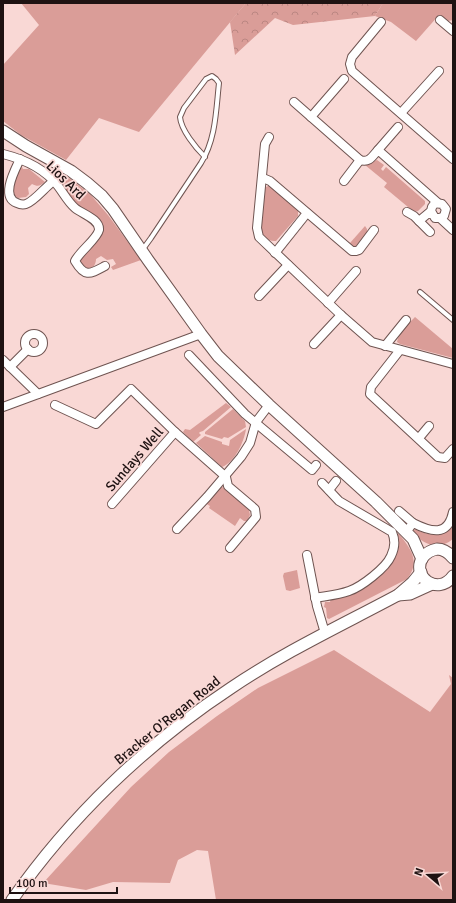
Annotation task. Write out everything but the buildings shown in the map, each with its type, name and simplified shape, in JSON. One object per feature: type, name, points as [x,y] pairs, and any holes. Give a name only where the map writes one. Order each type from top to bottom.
[{"type":"main road","points":[[4,135],[71,171],[102,196],[113,209],[141,251],[218,356],[269,405],[376,502],[409,536],[431,551]]},
{"type":"main road","points":[[409,536],[422,559]]},
{"type":"main road","points":[[450,551],[438,549],[431,551],[422,559],[420,565],[421,572],[425,579],[432,584],[449,586],[450,580],[453,576]]},
{"type":"main road","name":"Bracker O'Regan Road","points":[[12,900],[32,872],[76,821],[105,791],[142,757],[205,705],[293,650],[398,595],[412,583],[421,572]]},
{"type":"main road","name":"Bracker O'Regan Road","points":[[398,595],[410,594],[432,584]]},
{"type":"street","points":[[440,20],[453,31]]},
{"type":"street","points":[[382,22],[352,57],[350,64],[352,71],[453,159]]},
{"type":"street","points":[[401,113],[438,71]]},
{"type":"street","points":[[311,117],[344,79]]},
{"type":"street","points":[[294,102],[360,160],[365,162],[370,160],[398,127]]},
{"type":"street","points":[[269,137],[265,144],[263,178],[257,228],[259,236],[328,303],[372,342],[453,364]]},
{"type":"street","points":[[378,150],[438,203],[444,205],[443,215],[453,230]]},
{"type":"street","name":"Lios Ard","points":[[3,154],[20,159],[45,174],[58,186],[62,194],[75,208],[86,216],[95,220],[99,231],[78,254],[75,261],[80,270],[91,274],[105,266]]},
{"type":"street","points":[[20,159],[8,186],[10,198],[13,202],[25,204],[36,192],[50,184]]},
{"type":"street","points":[[344,181],[360,160]]},
{"type":"street","points":[[263,178],[270,181],[349,249],[354,251],[359,250],[374,230]]},
{"type":"street","points":[[419,221],[431,211],[433,205],[438,203]]},
{"type":"street","points":[[431,211],[435,218],[443,215],[453,205]]},
{"type":"street","points":[[407,212],[430,232]]},
{"type":"street","points":[[275,253],[307,213]]},
{"type":"street","points":[[258,296],[288,265]]},
{"type":"street","points":[[328,303],[356,271]]},
{"type":"street","points":[[314,344],[341,315]]},
{"type":"street","points":[[385,346],[406,320]]},
{"type":"street","points":[[3,407],[201,334]]},
{"type":"street","points":[[10,367],[28,349]]},
{"type":"street","points":[[400,350],[371,387],[370,392],[372,396],[438,457],[445,458],[453,449]]},
{"type":"street","points":[[189,355],[245,414],[312,470],[316,466]]},
{"type":"street","points":[[3,360],[38,394]]},
{"type":"street","name":"Sundays Well","points":[[55,405],[96,424],[131,389],[175,432],[226,477],[228,486],[255,509],[256,517],[230,548]]},
{"type":"street","points":[[177,529],[226,477],[245,452],[250,443],[256,422],[269,405]]},
{"type":"street","points":[[418,438],[429,426]]},
{"type":"street","name":"Sundays Well","points":[[112,504],[175,432]]},
{"type":"street","points":[[329,490],[336,481]]},
{"type":"street","points":[[315,598],[350,591],[363,584],[376,574],[391,557],[394,546],[394,537],[392,532],[339,500],[322,484]]},
{"type":"street","points":[[399,511],[413,522],[434,531],[444,529],[451,520],[453,512]]},
{"type":"street","points":[[409,536],[413,522]]},
{"type":"street","points":[[307,555],[315,598],[325,633]]},
{"type":"lane","points":[[141,251],[205,157],[212,142],[219,83],[212,76],[206,79],[184,108],[180,117],[182,127],[197,149],[205,157]]},
{"type":"lane","points":[[420,292],[453,320]]},
{"type":"green space","points":[[21,3],[246,3],[139,132],[99,118],[66,160],[21,135],[3,121],[3,65],[39,25]]},
{"type":"green space","points":[[246,3],[383,3],[375,16],[293,25],[275,18],[235,55],[230,22]]},
{"type":"green space","points":[[383,3],[452,3],[453,20],[448,21],[439,15],[416,41],[391,22],[375,16]]},
{"type":"green space","points":[[377,160],[384,165],[381,169],[383,171],[386,167],[425,201],[425,204],[418,211],[414,212],[384,187],[387,183],[365,165]]},
{"type":"green space","points":[[22,167],[23,169],[29,169],[45,182],[39,186],[32,184],[28,188],[29,194],[26,197],[18,198],[14,196],[12,190],[20,168]]},
{"type":"green space","points":[[69,178],[90,194],[108,215],[141,260],[113,270],[111,267],[116,264],[113,259],[107,260],[101,256],[96,259],[94,265],[90,269],[84,267],[78,261],[99,232],[82,210],[71,200],[61,185]]},
{"type":"green space","points":[[271,186],[298,209],[298,216],[276,241],[270,241],[266,238],[260,229],[264,188]]},
{"type":"green space","points":[[365,226],[367,233],[356,246],[352,246],[350,243]]},
{"type":"green space","points":[[415,317],[453,349],[453,358],[397,342],[402,331]]},
{"type":"green space","points":[[226,403],[231,407],[200,432],[199,433],[201,435],[193,442],[183,432],[185,429],[190,430]]},
{"type":"green space","points":[[233,409],[245,421],[246,427],[228,438],[224,437],[222,439],[205,434],[205,432]]},
{"type":"green space","points":[[246,429],[243,440],[235,456],[231,461],[222,467],[196,443],[205,436],[229,446],[230,440]]},
{"type":"green space","points":[[222,487],[249,510],[250,515],[247,521],[240,518],[235,526],[209,508],[210,506],[205,503],[219,488]]},
{"type":"green space","points":[[453,524],[453,539],[442,545],[431,545],[426,543],[412,532],[415,529],[436,535],[445,532]]},
{"type":"green space","points":[[397,534],[399,534],[413,556],[413,567],[407,579],[329,619],[327,618],[326,608],[324,607],[325,602],[330,602],[331,598],[358,590],[396,550],[398,539]]},
{"type":"green space","points":[[297,570],[300,588],[290,591],[286,590],[283,576],[284,573]]},
{"type":"green space","points":[[334,650],[430,712],[451,684],[449,675],[453,678],[453,900],[216,900],[208,851],[197,850],[178,860],[170,883],[113,882],[86,890],[43,883],[131,787],[169,752],[217,716],[258,688]]}]
